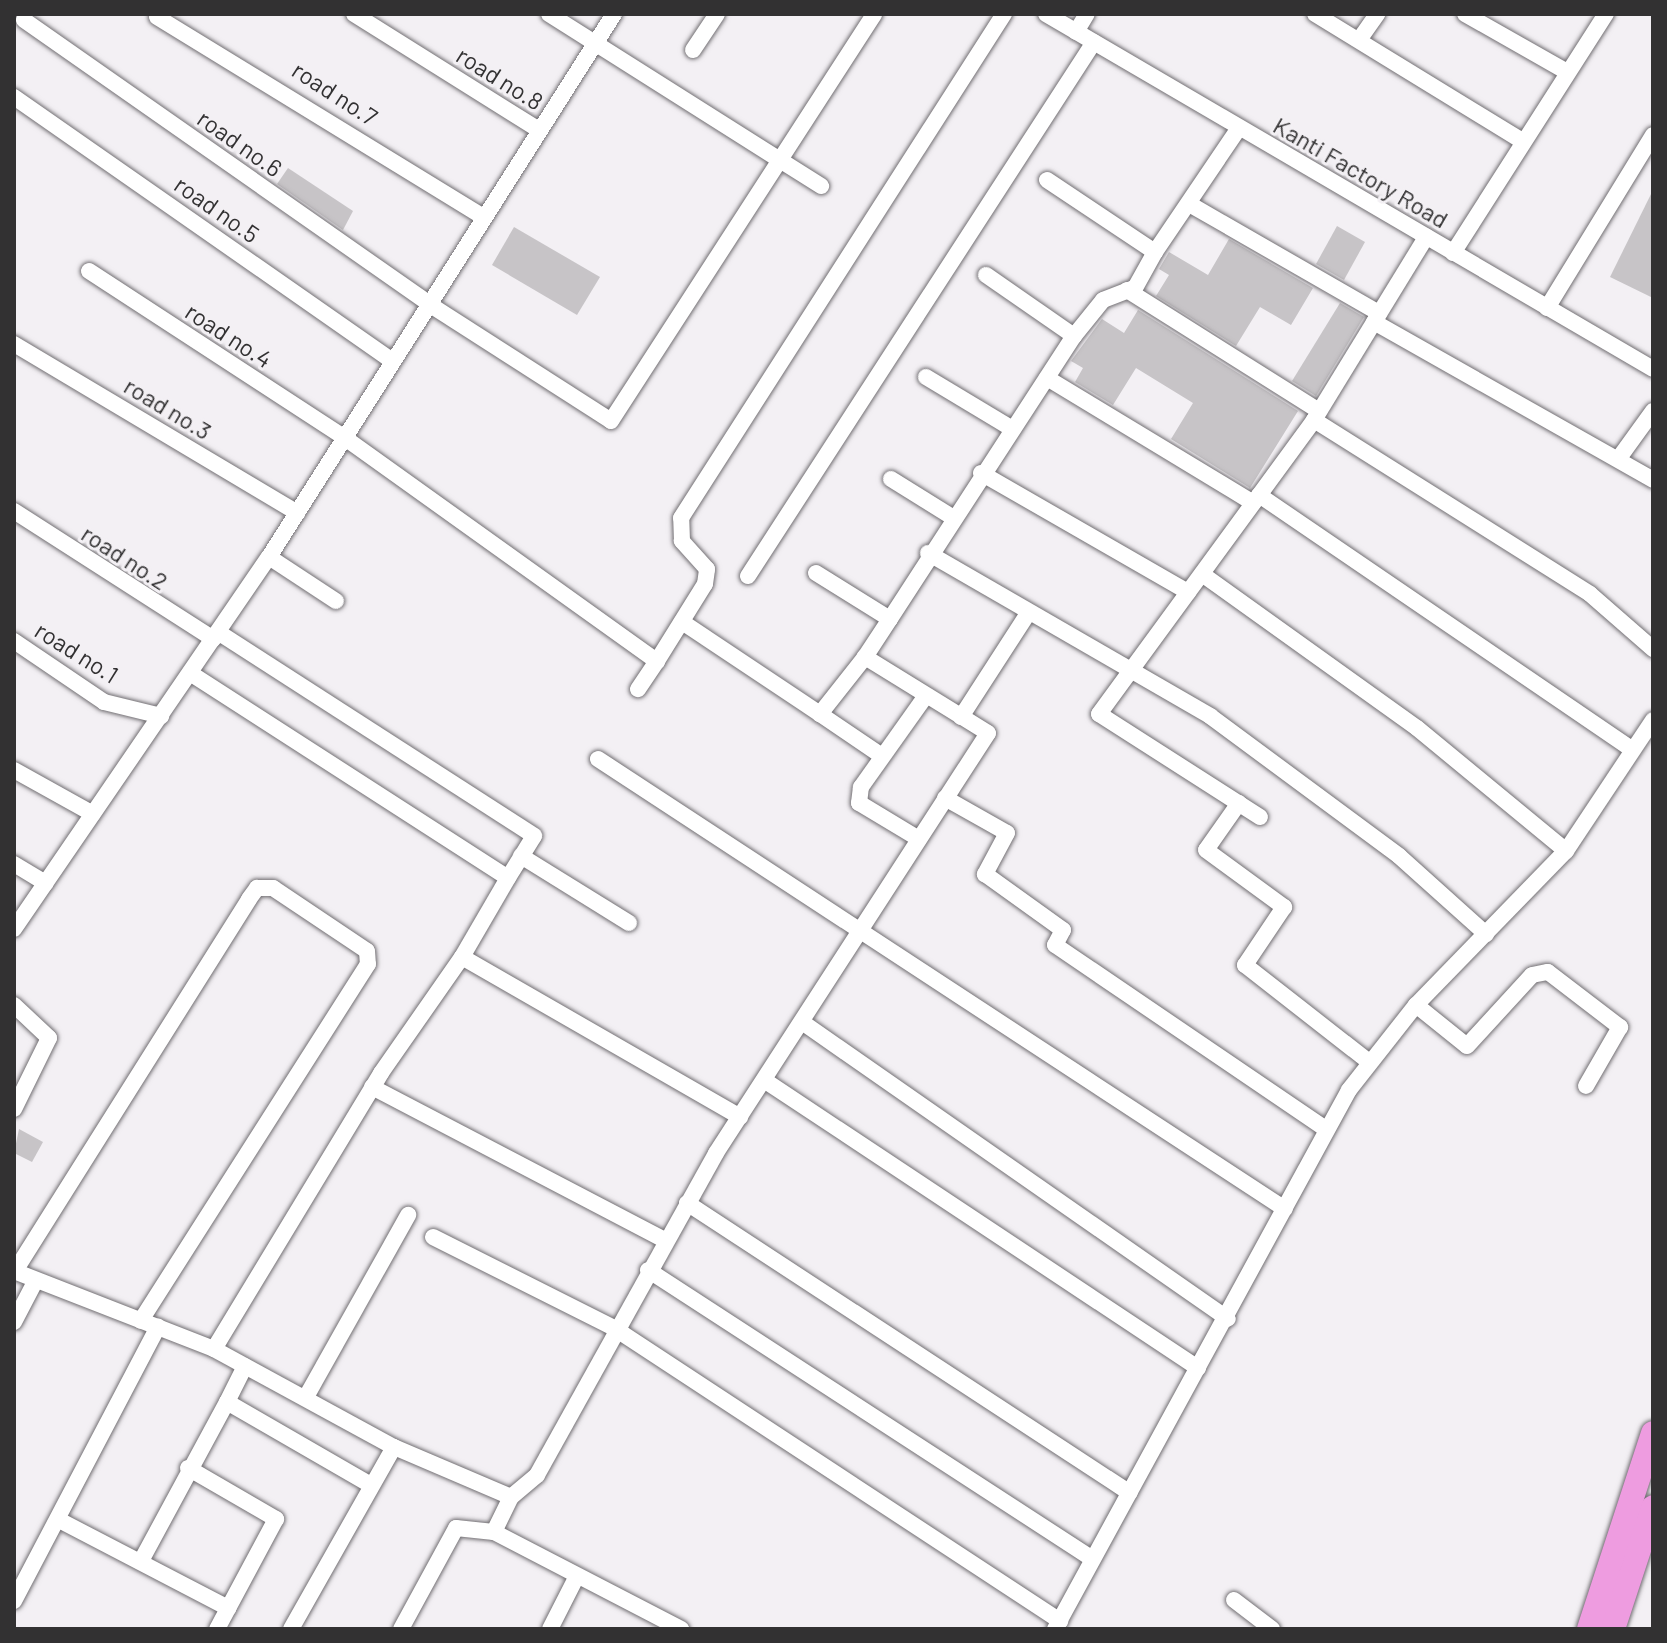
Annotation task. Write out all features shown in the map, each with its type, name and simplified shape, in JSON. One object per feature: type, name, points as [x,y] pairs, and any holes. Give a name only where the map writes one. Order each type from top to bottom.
[{"type":"highway","points":[[1589,1629],[1653,1433]]},
{"type":"highway","points":[[1613,1629],[1653,1507]]},
{"type":"street","name":"road no.8","points":[[354,14],[539,130]]},
{"type":"street","points":[[549,14],[593,45],[821,186]]},
{"type":"street","points":[[14,929],[269,557],[614,14]]},
{"type":"street","points":[[693,50],[717,14]]},
{"type":"street","points":[[776,160],[874,14]]},
{"type":"street","points":[[638,689],[682,622],[707,569],[682,541],[681,518],[1004,14]]},
{"type":"street","name":"Kanti Factory Road","points":[[1046,14],[1653,369]]},
{"type":"street","points":[[1076,32],[1087,14]]},
{"type":"street","points":[[1315,14],[1521,140]]},
{"type":"street","points":[[1359,40],[1377,14]]},
{"type":"street","points":[[1465,14],[1567,72]]},
{"type":"street","points":[[1453,253],[1521,140],[1606,14]]},
{"type":"street","name":"road no.7","points":[[157,17],[484,217]]},
{"type":"street","name":"road no.6","points":[[24,20],[429,304],[611,421],[776,160]]},
{"type":"street","points":[[748,576],[1094,42]]},
{"type":"street","name":"road no.5","points":[[14,97],[393,361]]},
{"type":"street","points":[[820,714],[865,657],[928,553],[1074,336],[1103,300],[1127,290],[1191,205],[1239,128]]},
{"type":"street","points":[[1547,308],[1653,135]]},
{"type":"street","points":[[1047,180],[1155,252]]},
{"type":"street","points":[[1191,205],[1653,480]]},
{"type":"street","points":[[1260,817],[1099,714],[1316,415],[1426,237]]},
{"type":"street","name":"road no.4","points":[[89,271],[345,438],[657,661]]},
{"type":"street","points":[[986,275],[1074,336]]},
{"type":"street","points":[[1127,290],[1590,594],[1653,649]]},
{"type":"street","name":"road no.3","points":[[14,344],[297,513]]},
{"type":"street","points":[[926,377],[1011,428]]},
{"type":"street","points":[[1047,378],[1256,499],[1632,749]]},
{"type":"street","points":[[1619,458],[1653,411]]},
{"type":"street","points":[[981,473],[1188,592]]},
{"type":"street","points":[[891,479],[952,517]]},
{"type":"street","name":"road no.2","points":[[14,511],[534,836],[521,856]]},
{"type":"street","points":[[928,553],[1027,615],[1131,670],[1294,774],[1486,934]]},
{"type":"street","points":[[269,557],[336,601]]},
{"type":"street","points":[[816,573],[890,619]]},
{"type":"street","points":[[1202,574],[1417,728],[1566,851]]},
{"type":"street","points":[[961,717],[1027,615]]},
{"type":"street","points":[[682,622],[882,756]]},
{"type":"street","name":"road no.1","points":[[14,641],[104,702],[161,716]]},
{"type":"street","points":[[494,1532],[511,1497],[537,1475],[614,1328],[740,1117],[988,733],[925,697],[865,657]]},
{"type":"street","points":[[190,673],[508,878]]},
{"type":"street","points":[[919,839],[859,803],[882,756],[925,697]]},
{"type":"street","points":[[433,1237],[614,1328],[1057,1625],[1091,1558],[1228,1319],[1326,1129],[1368,1061],[1416,1005],[1566,851],[1653,720]]},
{"type":"street","points":[[598,759],[862,929],[1285,1209]]},
{"type":"street","points":[[14,770],[93,814]]},
{"type":"street","points":[[945,798],[1007,833],[985,874],[1063,930],[1055,945],[1326,1129]]},
{"type":"street","points":[[1239,803],[1206,850],[1284,907],[1245,965],[1368,1061]]},
{"type":"street","points":[[214,1349],[372,1087],[462,957],[521,856],[629,923]]},
{"type":"street","points":[[14,864],[46,883]]},
{"type":"street","points":[[141,1321],[370,956],[273,888],[257,888],[249,899],[14,1271],[141,1321],[214,1349],[394,1447],[511,1497]]},
{"type":"street","points":[[462,957],[740,1117]]},
{"type":"street","points":[[1416,1005],[1467,1046],[1532,975],[1548,972],[1620,1027],[1586,1086]]},
{"type":"street","points":[[14,1005],[49,1038],[14,1109]]},
{"type":"street","points":[[802,1022],[1228,1319]]},
{"type":"street","points":[[764,1080],[1198,1368]]},
{"type":"street","points":[[372,1087],[665,1240]]},
{"type":"street","points":[[687,1203],[1130,1493]]},
{"type":"street","points":[[306,1397],[408,1215]]},
{"type":"street","points":[[648,1270],[732,1319],[1091,1558]]},
{"type":"street","points":[[14,1322],[36,1280]]},
{"type":"street","points":[[14,1601],[158,1327]]},
{"type":"street","points":[[141,1561],[245,1366]]},
{"type":"street","points":[[227,1402],[371,1485]]},
{"type":"street","points":[[291,1629],[394,1447]]},
{"type":"street","points":[[188,1468],[276,1519],[217,1629]]},
{"type":"street","points":[[59,1520],[228,1608]]},
{"type":"street","points":[[401,1629],[456,1528],[494,1532],[576,1578],[681,1629]]},
{"type":"street","points":[[550,1629],[576,1578]]},
{"type":"street","points":[[1234,1600],[1272,1629]]},
{"type":"building","points":[[288,168],[353,211],[343,230],[277,184]]},
{"type":"building","points":[[1653,190],[1653,298],[1610,277]]},
{"type":"building","points":[[1337,226],[1365,242],[1344,280],[1316,264]]},
{"type":"building","points":[[514,227],[600,277],[577,315],[492,265]]},
{"type":"building","points":[[1229,239],[1313,288],[1291,325],[1260,307],[1236,346],[1156,296],[1169,275],[1159,269],[1169,252],[1208,275]]},
{"type":"building","points":[[1340,303],[1364,317],[1316,396],[1292,381]]},
{"type":"building","points":[[1138,310],[1298,411],[1250,488],[1171,439],[1193,403],[1136,368],[1113,405],[1075,382],[1083,368],[1071,361],[1102,319],[1124,333]]},
{"type":"building","points":[[19,1129],[43,1142],[32,1162],[14,1153]]}]
